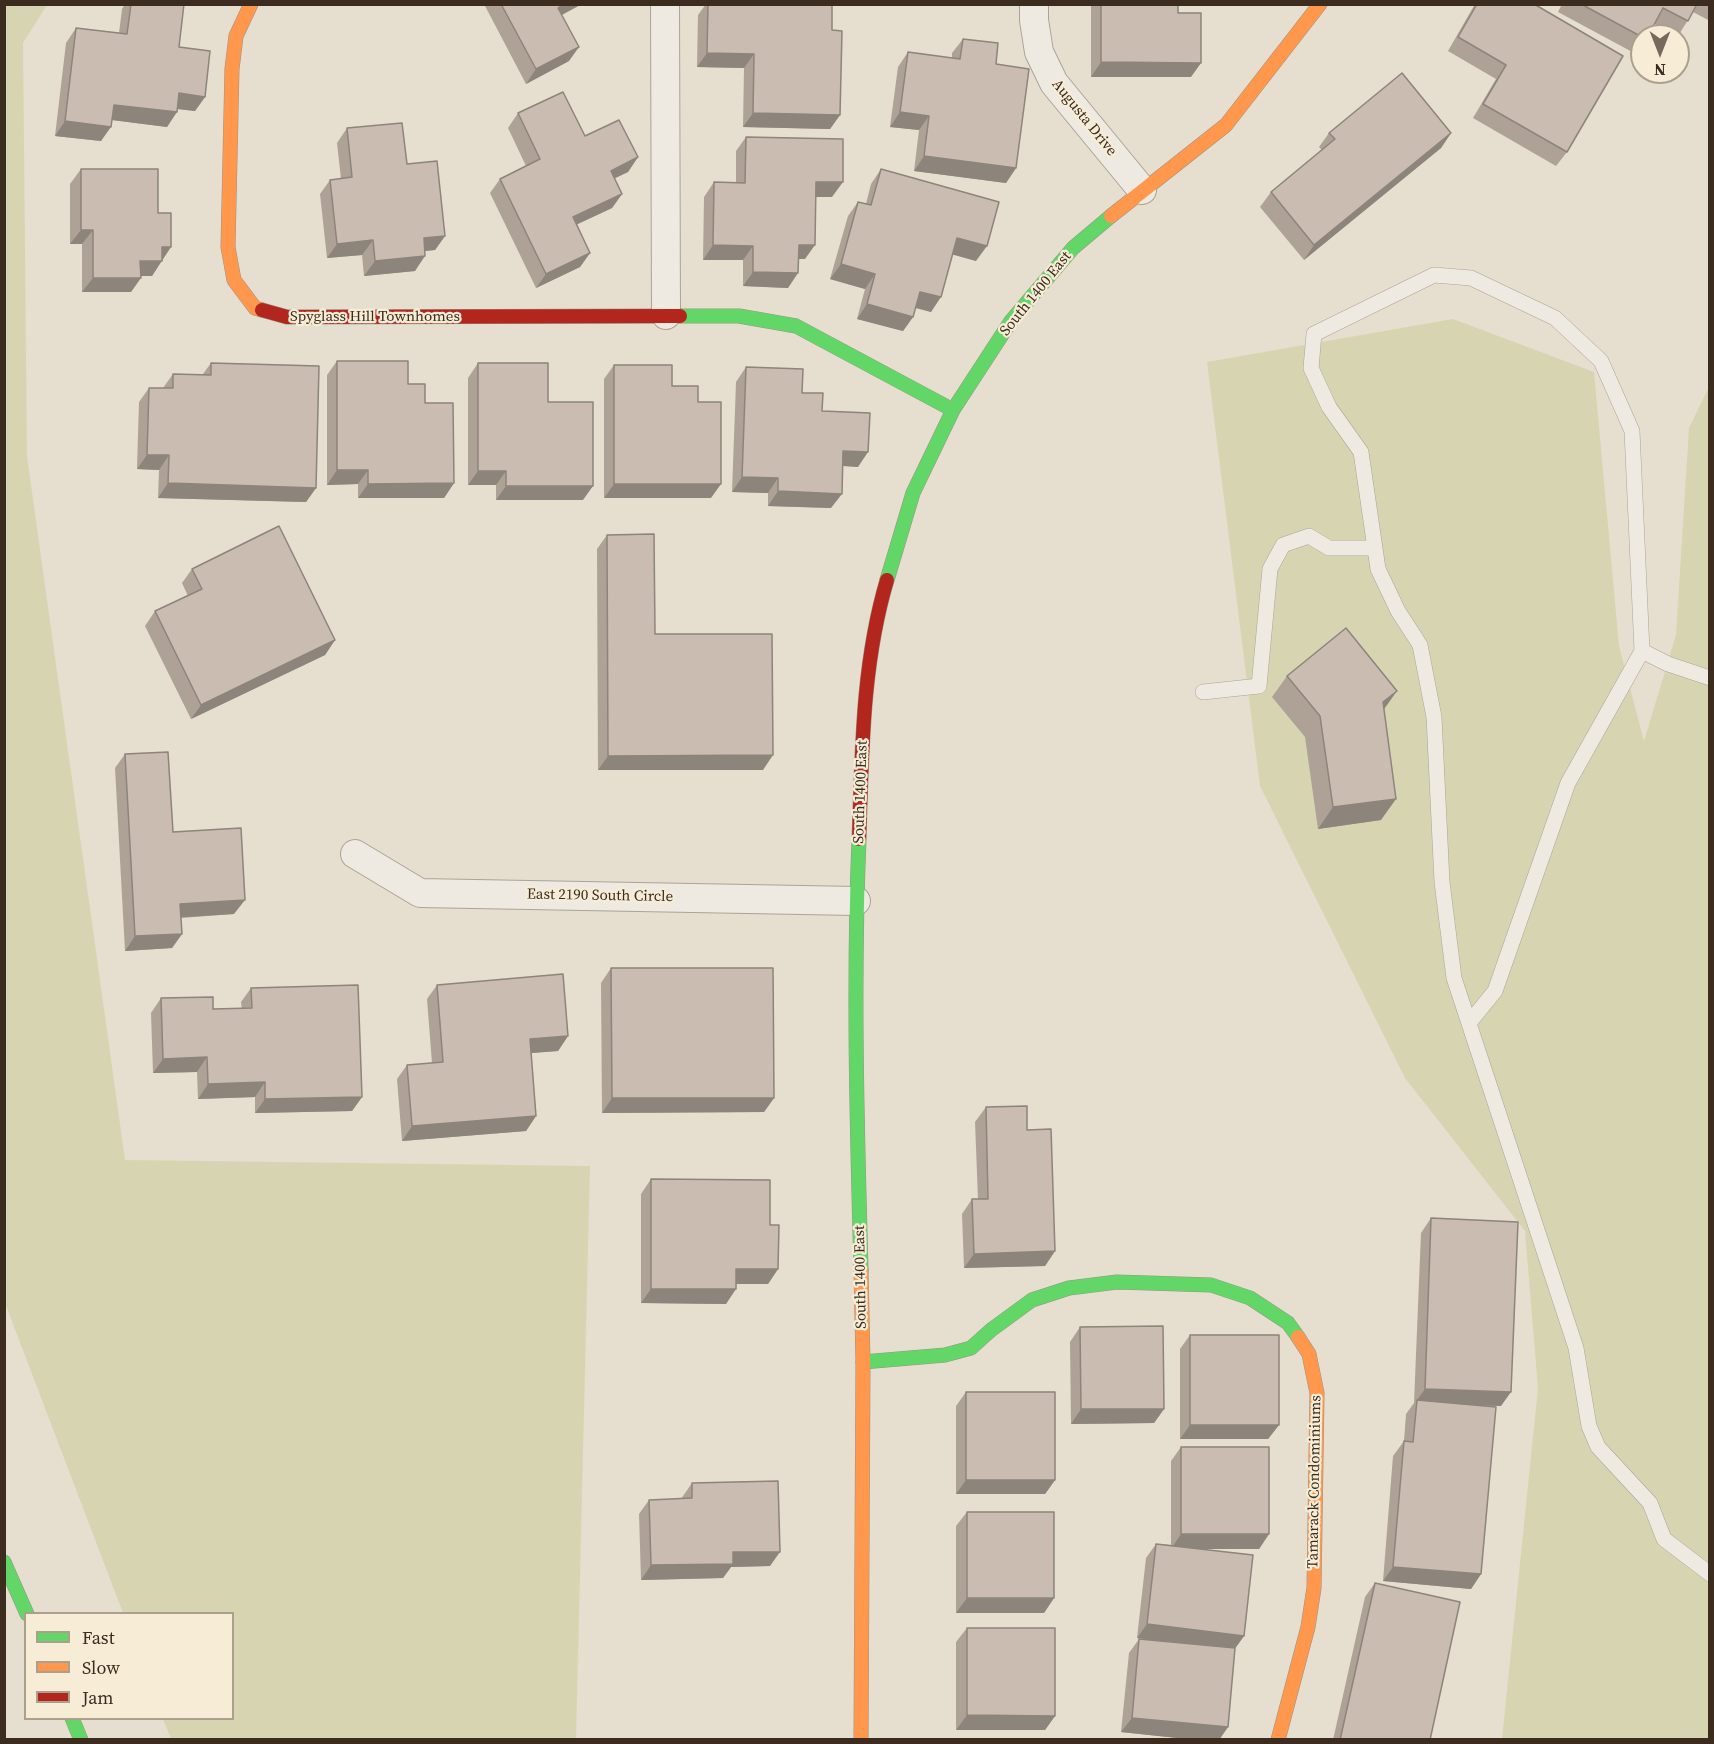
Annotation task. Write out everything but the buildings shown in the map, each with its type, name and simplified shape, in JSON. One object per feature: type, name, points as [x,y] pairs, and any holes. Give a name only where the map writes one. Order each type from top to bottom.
[{"type":"street","name":"Spyglass Hill Townhomes","points":[[251,4],[236,36],[232,69],[228,247],[234,280],[255,308],[287,317],[739,316],[795,326],[953,410]]},
{"type":"street","points":[[665,4],[666,315]]},
{"type":"street","name":"Augusta Drive","points":[[1034,4],[1039,52],[1054,83],[1142,190]]},
{"type":"street","name":"South 1400 East","points":[[861,1740],[863,1362],[856,1092],[856,901],[864,704],[879,607],[913,493],[953,410],[1011,321],[1073,248],[1142,190],[1226,125],[1320,4]]},
{"type":"street","name":"East 2190 South Circle","points":[[355,854],[420,893],[856,901]]},
{"type":"street","name":"Tamarack Condominiums","points":[[863,1362],[945,1355],[971,1348],[1032,1300],[1069,1288],[1117,1282],[1211,1284],[1251,1298],[1288,1323],[1309,1354],[1317,1393],[1314,1576],[1308,1627],[1278,1740]]},
{"type":"street","points":[[4,1562],[26,1612]]},
{"type":"street","points":[[72,1720],[81,1740]]},
{"type":"lane","points":[[1469,1023],[1495,991],[1568,783],[1642,651],[1632,431],[1601,361],[1556,318],[1471,278],[1434,275],[1314,334],[1311,368],[1329,407],[1361,452],[1378,569],[1398,611],[1420,645],[1434,717],[1442,882],[1454,978],[1576,1348],[1589,1426],[1598,1447],[1650,1503],[1664,1539],[1710,1574]]},
{"type":"lane","points":[[1203,692],[1259,686],[1270,569],[1283,545],[1309,536],[1329,548],[1375,548]]},
{"type":"lane","points":[[1642,651],[1668,664],[1710,678]]},
{"type":"shaded area","points":[[4,5],[47,5],[23,43],[27,456],[125,1160],[590,1166],[576,1739],[171,1739],[163,1720],[234,1720],[234,1612],[123,1612],[5,1303]]},
{"type":"shaded area","points":[[1453,319],[1594,372],[1619,646],[1644,741],[1676,635],[1689,428],[1709,387],[1709,1739],[1502,1739],[1538,1388],[1525,1231],[1405,1078],[1260,786],[1207,362]]},
{"type":"traffic: fast","points":[[887,580],[913,493],[953,410],[1011,321],[1073,248],[1111,216]]},
{"type":"traffic: fast","points":[[680,316],[739,316],[796,326],[953,410]]},
{"type":"traffic: fast","points":[[859,839],[856,1000],[861,1270]]},
{"type":"traffic: fast","points":[[863,1362],[945,1355],[971,1348],[1032,1300],[1069,1288],[1117,1282],[1211,1285],[1250,1298],[1288,1323],[1298,1337]]},
{"type":"traffic: fast","points":[[4,1562],[26,1612]]},
{"type":"traffic: fast","points":[[73,1720],[81,1740]]},
{"type":"traffic: slow","points":[[251,4],[236,36],[232,69],[228,247],[234,280],[255,308],[262,310]]},
{"type":"traffic: slow","points":[[1111,216],[1226,125],[1320,4]]},
{"type":"traffic: slow","points":[[861,1270],[863,1362],[861,1740]]},
{"type":"traffic: slow","points":[[1278,1740],[1308,1627],[1314,1588],[1317,1393],[1309,1354],[1298,1337]]},
{"type":"traffic: jam","points":[[262,310],[287,317],[680,316]]},
{"type":"traffic: jam","points":[[859,839],[868,676],[872,644],[887,580]]}]
